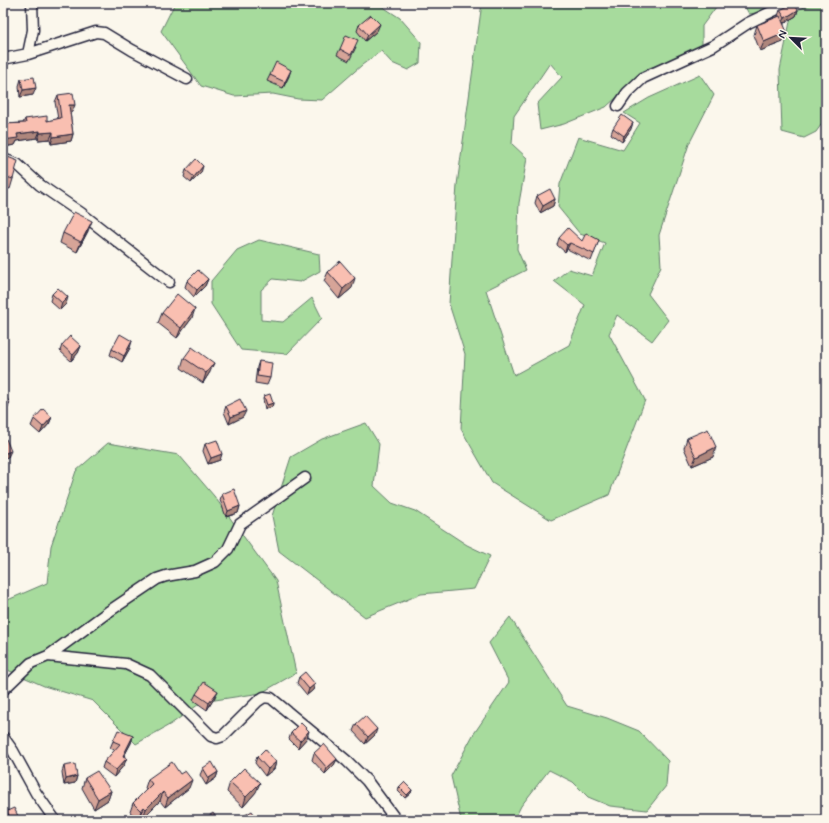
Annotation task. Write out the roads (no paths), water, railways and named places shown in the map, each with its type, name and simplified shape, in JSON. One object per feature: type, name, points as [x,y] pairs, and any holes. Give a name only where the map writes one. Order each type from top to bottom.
[{"type":"street","points":[[28,54],[33,30],[32,3]]},
{"type":"street","points":[[618,106],[627,93],[643,78],[712,46],[748,23],[790,3]]},
{"type":"street","points":[[3,59],[28,54],[96,32],[104,34],[187,79]]},
{"type":"street","points":[[3,159],[17,164],[40,185],[81,213],[169,282]]},
{"type":"street","points":[[3,690],[31,663],[48,656],[108,612],[158,579],[166,576],[195,571],[216,562],[228,549],[240,524],[305,478]]},
{"type":"street","points":[[48,656],[126,664],[143,670],[150,675],[211,736],[217,738],[223,736],[258,701],[264,697],[271,698],[347,761],[367,781],[396,820]]},
{"type":"street","points":[[3,738],[13,751],[36,793],[55,820]]}]
